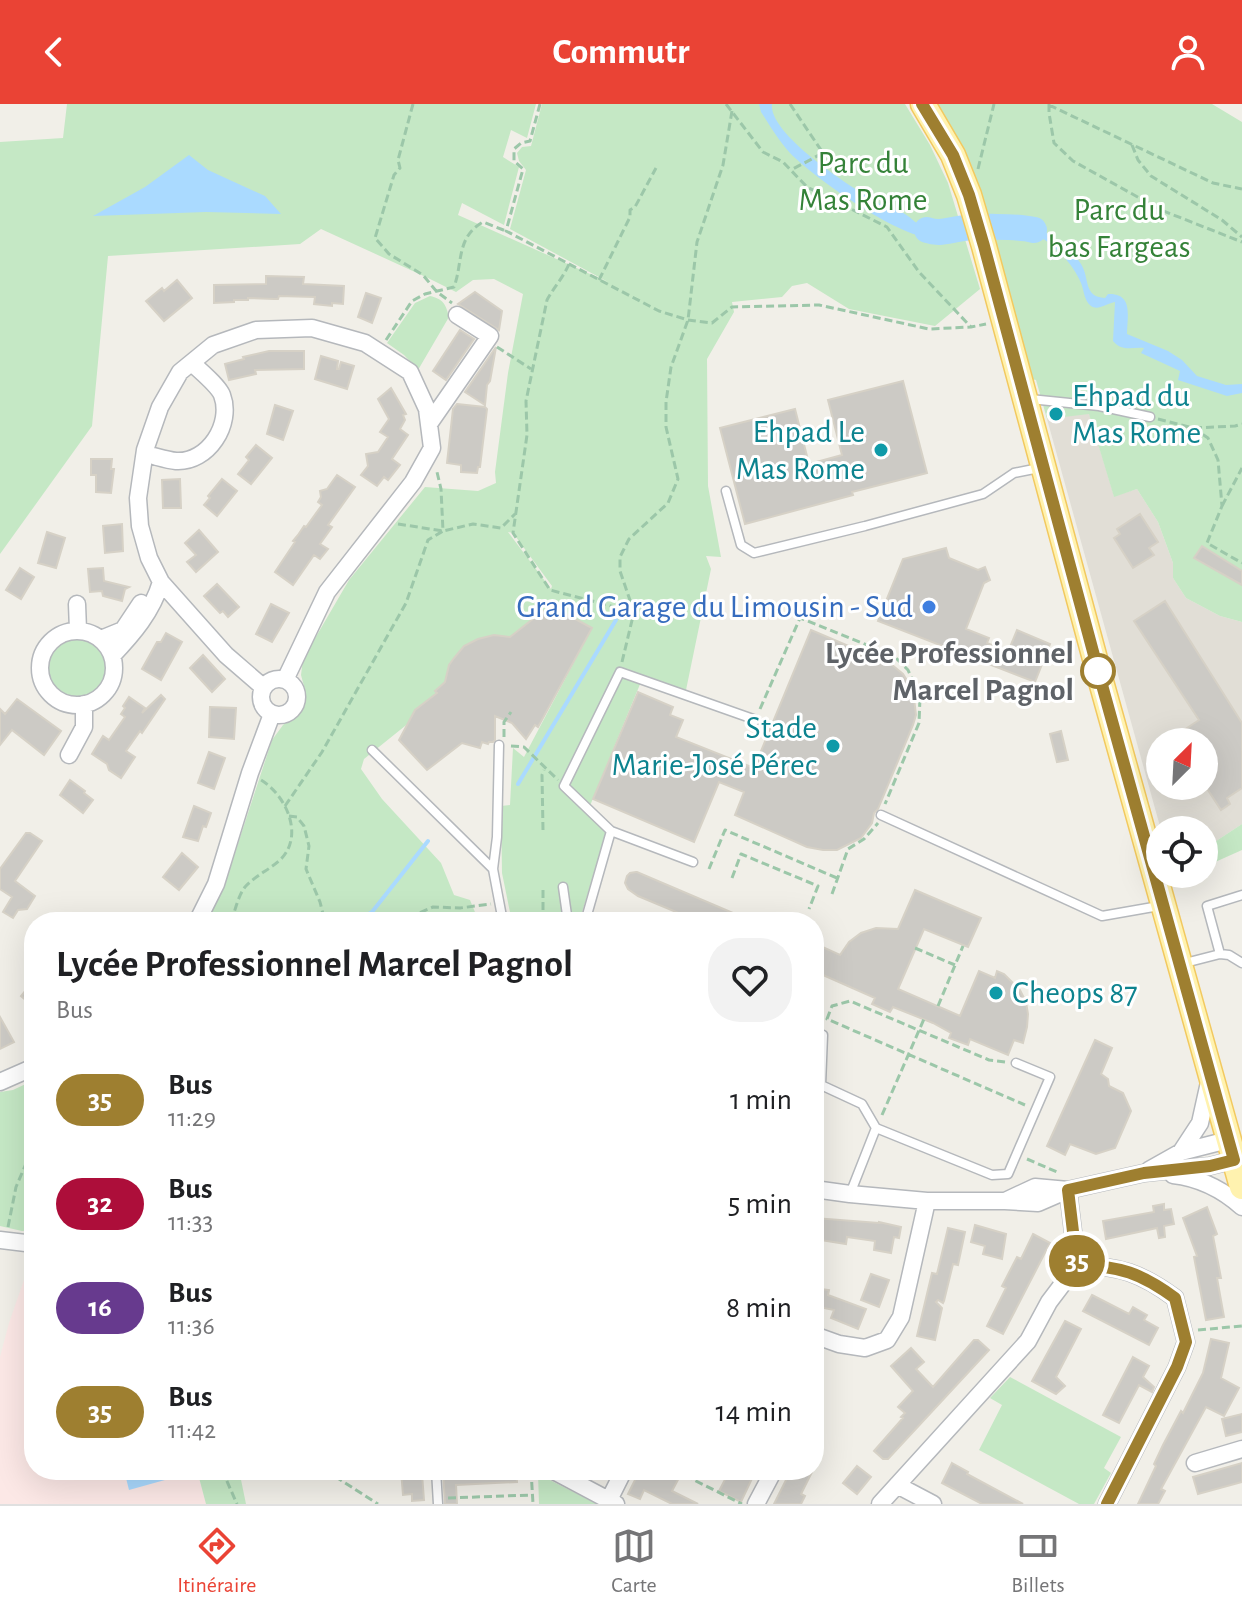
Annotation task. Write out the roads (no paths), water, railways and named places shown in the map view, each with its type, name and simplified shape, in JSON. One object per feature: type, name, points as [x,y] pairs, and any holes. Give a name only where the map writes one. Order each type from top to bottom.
[{"type":"main road","points":[[923,104],[953,155],[972,204],[1210,1077],[1238,1163]]},
{"type":"street","points":[[429,424],[490,336],[457,315]]},
{"type":"street","points":[[263,687],[226,655],[161,582],[149,558],[140,526],[138,498],[145,454],[160,407],[180,372],[213,345],[256,330],[312,328],[365,343],[410,372],[427,409],[432,448],[413,482],[327,592],[285,680]]},
{"type":"street","points":[[145,454],[177,461],[193,458],[213,444],[225,420],[222,393],[192,363]]},
{"type":"street","points":[[101,639],[123,630],[149,590],[161,582]]},
{"type":"street","points":[[112,656],[137,629],[161,582]]},
{"type":"street","points":[[77,604],[78,630]]},
{"type":"street","points":[[78,630],[101,639],[109,648],[114,673],[103,695],[84,704],[56,699],[42,680],[41,656],[47,646],[55,637],[78,630]]},
{"type":"street","points":[[273,680],[285,680],[294,687],[295,704],[283,715],[272,714],[263,705],[263,687],[273,680]]},
{"type":"street","points":[[69,755],[84,727],[84,704]]},
{"type":"street","points":[[202,912],[216,884],[250,773],[272,714]]},
{"type":"street","points":[[0,1082],[24,1071]]},
{"type":"street","points":[[1144,1173],[1181,1152],[1200,1123],[1210,1077]]},
{"type":"street","points":[[1181,1152],[1238,1163]]},
{"type":"street","points":[[824,1190],[927,1201],[1005,1201],[1035,1187],[1238,1163]]},
{"type":"street","points":[[1144,1173],[1178,1175],[1206,1182],[1242,1207]]},
{"type":"street","points":[[880,1504],[1028,1341],[1049,1302],[1077,1265],[1063,1184]]},
{"type":"street","points":[[824,1339],[865,1348],[887,1340],[901,1317],[927,1201]]},
{"type":"street","points":[[3,1236],[24,1241]]},
{"type":"street","points":[[1077,1265],[1123,1269],[1152,1282],[1175,1298],[1186,1342],[1177,1367],[1107,1504]]},
{"type":"street","points":[[1195,1463],[1242,1449]]},
{"type":"street","points":[[571,1480],[612,1502],[620,1480]]},
{"type":"street","points":[[756,1504],[769,1480]]},
{"type":"street","points":[[897,1485],[933,1504]]},
{"type":"lane","points":[[1025,399],[1099,406],[1150,417]]},
{"type":"lane","points":[[726,491],[741,545],[754,553],[983,494],[1014,473],[1044,467]]},
{"type":"lane","points":[[693,862],[611,831],[564,786],[620,672],[756,720]]},
{"type":"lane","points":[[499,745],[497,837],[493,869],[500,912]]},
{"type":"lane","points":[[372,750],[493,869]]},
{"type":"lane","points":[[881,815],[1102,916],[1164,905]]},
{"type":"lane","points":[[588,912],[611,831]]},
{"type":"lane","points":[[563,887],[567,912]]},
{"type":"lane","points":[[1220,954],[1207,906],[1242,895]]},
{"type":"lane","points":[[1180,964],[1220,954],[1229,955],[1242,963]]},
{"type":"lane","points":[[824,1086],[862,1104],[876,1128],[992,1175],[1008,1174],[1050,1077],[1016,1063]]},
{"type":"lane","points":[[850,1194],[876,1128]]},
{"type":"lane","points":[[437,1480],[438,1501]]},
{"type":"water","points":[[759,104],[772,104],[775,117],[798,146],[853,188],[882,205],[902,212],[925,228],[939,230],[961,226],[963,232],[936,238],[917,235],[857,204],[790,153],[761,112]]},
{"type":"water","points":[[189,155],[208,170],[265,196],[281,214],[206,212],[93,216],[145,187]]},
{"type":"water","points":[[1024,224],[1048,234],[1070,251],[1084,269],[1093,294],[1105,298],[1108,294],[1122,297],[1128,314],[1127,334],[1168,351],[1197,376],[1226,385],[1242,384],[1242,393],[1227,396],[1178,380],[1180,371],[1141,353],[1144,348],[1124,348],[1116,344],[1113,341],[1115,302],[1100,307],[1091,306],[1072,267],[1051,245],[1027,232],[1001,232],[999,226]]},
{"type":"water","points":[[126,1480],[165,1480],[129,1490]]},
{"type":"waterway","points":[[927,230],[939,232],[996,227],[1034,230]]},
{"type":"waterway","points":[[518,784],[616,620]]},
{"type":"waterway","points":[[372,912],[428,841]]},
{"type":"place","name":"Ehpad du Mas Rome","points":[[1056,414]]},
{"type":"place","name":"Ehpad Le Mas Rome","points":[[881,450]]},
{"type":"place","name":"Grand Garage du Limousin - Sud","points":[[929,607]]},
{"type":"place","name":"Lycée Professionnel Marcel Pagnol","points":[[1098,671]]},
{"type":"place","name":"Stade Marie-José Pérec","points":[[833,746]]},
{"type":"place","name":"Cheops 87","points":[[996,993]]},
{"type":"park label","name":"Parc du Mas Rome","points":[[863,182]]},
{"type":"park label","name":"Parc du bas Fargeas","points":[[1119,228]]}]
